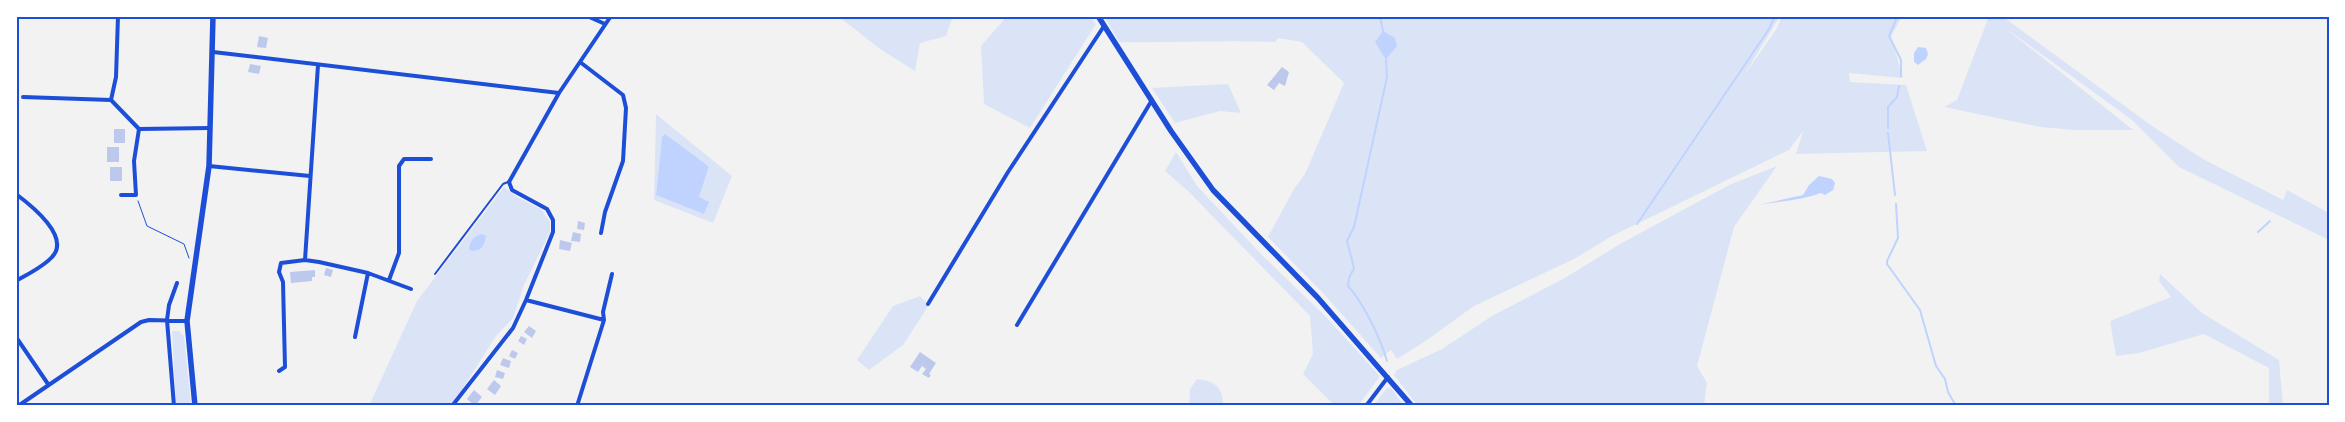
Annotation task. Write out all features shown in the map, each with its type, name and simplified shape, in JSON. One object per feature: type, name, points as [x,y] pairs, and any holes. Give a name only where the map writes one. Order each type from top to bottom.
[{"type":"main road","points":[[195,406],[187,321],[209,166],[213,16]]},
{"type":"main road","points":[[1098,16],[1212,190],[1318,298],[1412,406]]},
{"type":"street","points":[[111,100],[117,68],[118,16]]},
{"type":"street","points":[[586,16],[605,24]]},
{"type":"street","points":[[452,406],[513,328],[526,300],[552,232],[553,220],[546,209],[512,190],[508,182],[559,93],[611,16]]},
{"type":"street","points":[[928,304],[1008,172],[1104,26]]},
{"type":"street","points":[[213,52],[559,93]]},
{"type":"street","points":[[580,62],[622,95],[626,108],[623,161],[605,212],[601,233]]},
{"type":"street","points":[[304,260],[318,64]]},
{"type":"street","points":[[23,97],[111,100],[139,129],[210,128]]},
{"type":"street","points":[[1017,325],[1152,100]]},
{"type":"street","points":[[121,195],[136,195],[134,161],[139,129]]},
{"type":"street","points":[[390,280],[399,253],[399,166],[404,159],[431,159]]},
{"type":"street","points":[[209,166],[310,176]]},
{"type":"street","points":[[16,194],[40,214],[53,230],[58,241],[57,251],[52,258],[16,281]]},
{"type":"street","points":[[279,371],[285,367],[283,282],[279,272],[281,263],[304,260],[368,273],[412,289]]},
{"type":"street","points":[[355,337],[368,273]]},
{"type":"street","points":[[577,406],[604,320],[603,312],[612,274]]},
{"type":"street","points":[[174,406],[167,320],[169,305],[177,284]]},
{"type":"street","points":[[526,300],[604,320]]},
{"type":"street","points":[[18,406],[141,322],[187,321]]},
{"type":"street","points":[[16,337],[48,384]]},
{"type":"street","points":[[1366,406],[1388,377]]},
{"type":"lane","points":[[435,274],[503,184],[508,182]]},
{"type":"path","points":[[136,195],[147,226],[184,244],[187,257],[196,262]]},
{"type":"shaded area","points":[[838,16],[953,16],[946,36],[920,43],[915,71],[880,49]]},
{"type":"shaded area","points":[[1007,16],[1089,16],[1096,24],[1030,128],[984,104],[981,46]]},
{"type":"shaded area","points":[[1104,16],[1780,16],[1743,77],[1777,28],[1782,16],[1902,16],[1891,37],[1903,78],[1849,73],[1850,82],[1906,85],[1927,151],[1796,154],[1803,131],[1789,150],[1612,236],[1574,259],[1474,306],[1397,359],[1391,350],[1381,358],[1323,293],[1268,237],[1294,189],[1305,174],[1344,83],[1302,42],[1278,38],[1275,42],[1119,42]]},
{"type":"shaded area","points":[[1989,16],[2002,16],[2152,126],[2203,159],[2283,200],[2287,190],[2329,213],[2329,240],[2179,167],[2132,120],[2004,27],[2133,130],[2075,130],[2040,127],[1944,107],[1957,100]]},
{"type":"shaded area","points":[[1228,84],[1241,113],[1220,111],[1175,123],[1152,88]]},
{"type":"shaded area","points":[[656,114],[732,176],[713,223],[654,200]],"holes":[[[665,135],[709,168],[699,197],[656,195],[662,138]]]},
{"type":"shaded area","points":[[1176,152],[1197,186],[1261,254],[1325,316],[1380,376],[1358,406],[1335,406],[1303,374],[1313,354],[1310,316],[1189,192],[1165,171]]},
{"type":"shaded area","points":[[1777,166],[1734,227],[1697,366],[1707,383],[1704,406],[1418,406],[1394,375],[1397,370],[1442,349],[1492,316],[1563,279],[1620,244],[1729,185]]},
{"type":"shaded area","points":[[504,187],[517,197],[541,209],[550,222],[550,232],[524,285],[513,318],[496,336],[461,391],[449,406],[369,406],[417,301]]},
{"type":"shaded area","points":[[2160,274],[2202,313],[2279,360],[2283,406],[2269,406],[2269,368],[2204,334],[2139,353],[2116,356],[2110,321],[2171,297],[2159,281]]},
{"type":"shaded area","points":[[920,296],[929,305],[903,345],[869,370],[857,360],[893,306]]},
{"type":"shaded area","points":[[172,331],[179,331],[184,336],[191,406],[176,406]]},
{"type":"shaded area","points":[[1197,379],[1208,381],[1217,386],[1222,394],[1223,406],[1189,406],[1190,389]]},
{"type":"shaded area","points":[[1387,388],[1392,389],[1404,406],[1373,406]]},
{"type":"water","points":[[1383,31],[1395,38],[1397,46],[1387,58],[1385,58],[1375,42]]},
{"type":"water","points":[[1918,47],[1926,48],[1928,54],[1926,59],[1918,65],[1914,62],[1914,53]]},
{"type":"water","points":[[665,134],[709,167],[699,197],[709,202],[704,214],[656,195],[662,137]]},
{"type":"water","points":[[1819,176],[1832,179],[1835,183],[1833,190],[1825,195],[1821,193],[1754,206],[1803,195],[1809,185]]},
{"type":"water","points":[[482,234],[486,236],[482,247],[479,250],[472,251],[469,249],[473,239]]},
{"type":"building","points":[[259,36],[268,38],[266,48],[257,47]]},
{"type":"building","points":[[250,64],[261,66],[259,74],[248,72]]},
{"type":"building","points":[[1282,67],[1289,72],[1285,86],[1279,83],[1274,90],[1267,85]]},
{"type":"building","points":[[114,129],[125,129],[125,143],[114,143]]},
{"type":"building","points":[[107,147],[119,147],[119,162],[107,162]]},
{"type":"building","points":[[110,167],[122,167],[122,181],[110,181]]},
{"type":"building","points":[[578,221],[585,223],[584,230],[577,229]]},
{"type":"building","points":[[573,232],[581,234],[580,242],[571,241]]},
{"type":"building","points":[[560,240],[572,243],[570,251],[559,249]]},
{"type":"building","points":[[326,268],[333,270],[331,277],[324,275]]},
{"type":"building","points":[[315,270],[315,277],[312,277],[312,281],[291,283],[290,272]]},
{"type":"building","points":[[529,326],[536,331],[532,338],[524,332]]},
{"type":"building","points":[[521,336],[527,339],[524,345],[518,341]]},
{"type":"building","points":[[512,350],[518,353],[515,359],[509,356]]},
{"type":"building","points":[[920,352],[936,363],[929,374],[931,375],[929,378],[922,374],[926,369],[922,366],[918,372],[910,367]]},
{"type":"building","points":[[503,358],[511,361],[509,368],[500,365]]},
{"type":"building","points":[[497,370],[505,373],[503,379],[495,377]]},
{"type":"building","points":[[494,380],[501,386],[495,395],[487,389]]},
{"type":"building","points":[[474,390],[482,397],[475,406],[467,399]]},
{"type":"waterway","points":[[1380,16],[1383,31]]},
{"type":"waterway","points":[[1637,224],[1769,29],[1775,16]]},
{"type":"waterway","points":[[1896,20],[1889,36],[1901,60],[1901,76]]},
{"type":"waterway","points":[[1386,59],[1387,77],[1354,227],[1347,241],[1354,268],[1349,278],[1348,286],[1371,321],[1387,361]]},
{"type":"waterway","points":[[1888,128],[1888,107],[1897,97],[1899,86]]},
{"type":"waterway","points":[[1888,133],[1895,195]]},
{"type":"waterway","points":[[1896,204],[1898,238],[1887,264],[1920,310],[1936,366],[1945,379],[1948,392],[1956,406]]},
{"type":"waterway","points":[[2258,232],[2270,221]]}]
